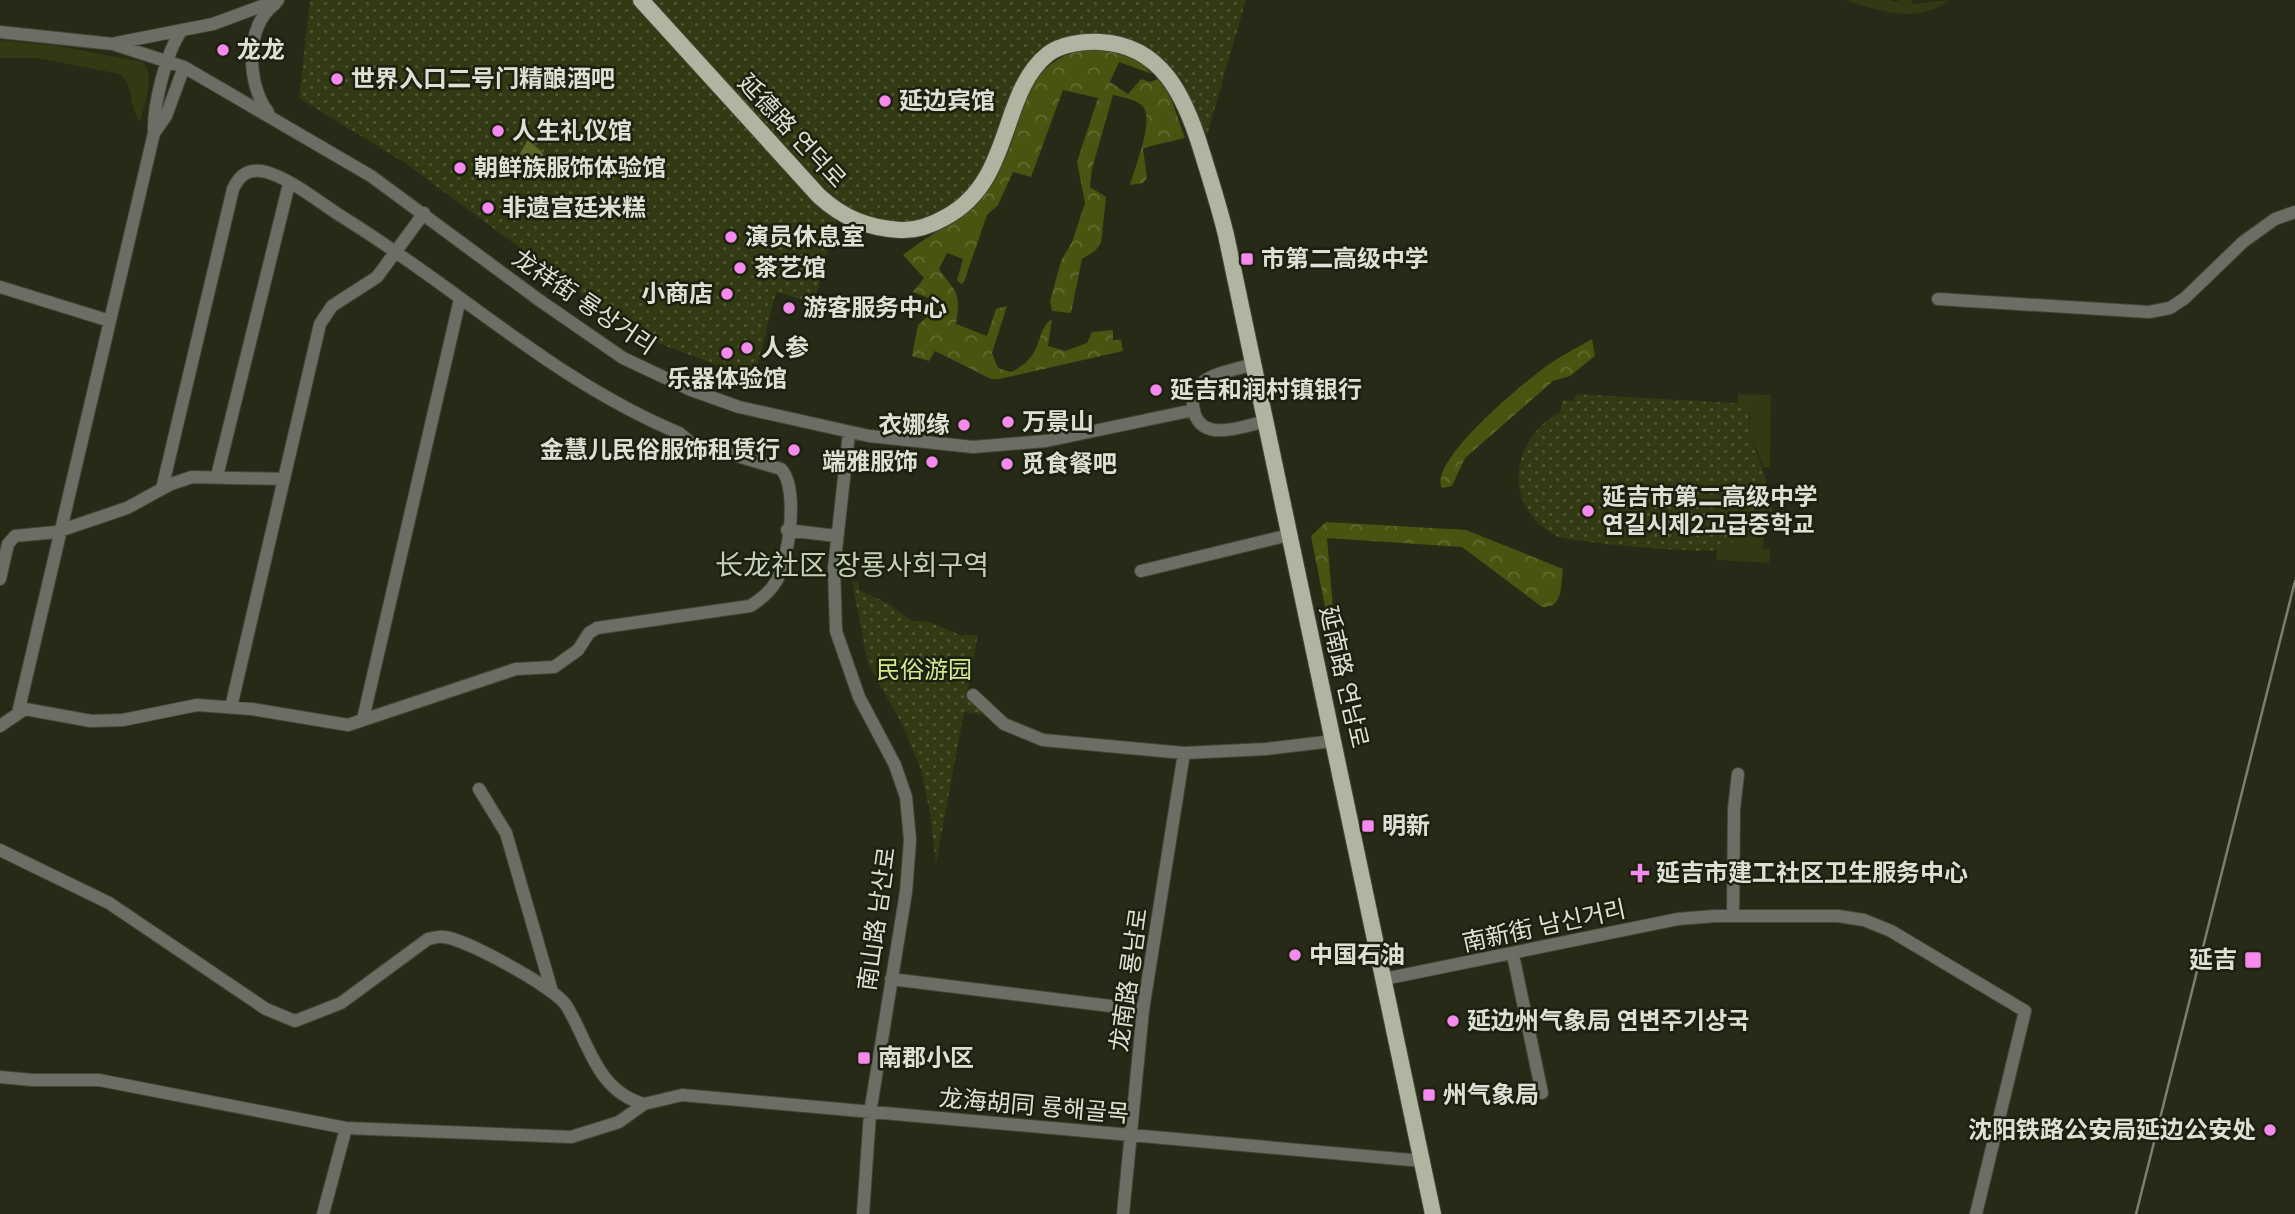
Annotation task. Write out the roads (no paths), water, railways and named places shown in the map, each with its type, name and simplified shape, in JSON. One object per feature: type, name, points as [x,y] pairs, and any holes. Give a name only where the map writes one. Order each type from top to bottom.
[{"type":"main road","name":"延德路 연덕로","points":[[641,0],[819,196],[834,210],[863,224],[892,229],[917,229],[940,220],[962,206],[990,172],[1022,93],[1036,70],[1049,53],[1069,45],[1112,43],[1132,49],[1161,68],[1183,98],[1202,152]]},
{"type":"main road","name":"延南路 연남로","points":[[1202,152],[1217,197],[1254,364],[1433,1214]]},
{"type":"street","points":[[113,44],[213,24],[280,0]]},
{"type":"street","points":[[271,116],[258,95],[253,55],[264,15],[280,0]]},
{"type":"street","points":[[18,713],[154,133],[154,110],[174,41],[183,30]]},
{"type":"street","name":"龙祥街 룡상거리","points":[[0,32],[113,44],[184,67],[343,157],[424,213],[539,300],[645,369],[691,390],[749,410],[849,433],[931,445],[997,446],[1046,441],[1194,410]]},
{"type":"street","points":[[154,133],[166,116],[184,67]]},
{"type":"street","points":[[0,726],[25,709],[91,721],[123,720],[197,705],[231,707],[340,725],[484,682],[516,669],[554,667],[578,650],[589,633],[597,628],[750,606],[765,594],[779,577],[791,494],[786,474],[781,470],[690,442],[679,433],[636,414],[566,375],[396,252],[269,172],[254,170],[239,177],[233,189],[162,489]]},
{"type":"street","points":[[217,476],[289,184]]},
{"type":"street","points":[[1938,299],[2149,312],[2170,309],[2243,243],[2275,219],[2295,212]]},
{"type":"street","points":[[231,707],[320,324],[332,306],[377,277],[424,213]]},
{"type":"street","points":[[0,287],[110,321]]},
{"type":"street","points":[[363,719],[460,299]]},
{"type":"street","points":[[1254,364],[1205,380],[1195,393],[1194,410],[1203,425],[1219,432],[1266,421]]},
{"type":"street","name":"南山路 남산로","points":[[849,433],[836,536],[836,631],[859,697],[895,765],[906,797],[910,840],[908,873],[870,1113],[863,1214]]},
{"type":"street","points":[[0,579],[10,540],[22,535],[61,530],[127,508],[192,477],[284,480]]},
{"type":"street","points":[[787,530],[836,536]]},
{"type":"street","points":[[1141,572],[1289,536]]},
{"type":"street","points":[[973,695],[1004,724],[1043,740],[1184,753],[1266,749],[1333,741]]},
{"type":"street","name":"龙南路 룡남로","points":[[1123,1214],[1143,1010],[1184,753]]},
{"type":"street","points":[[1733,916],[1734,809],[1738,774]]},
{"type":"street","points":[[479,789],[506,833],[551,988]]},
{"type":"street","points":[[0,850],[128,915],[282,1018],[295,1021],[341,1003],[428,939],[444,937],[551,988],[566,1004],[597,1069],[624,1097],[643,1104]]},
{"type":"street","name":"南新街 남신거리","points":[[1384,979],[1513,955],[1678,919],[1838,916],[1864,920],[1891,931],[2025,1011],[1976,1214]]},
{"type":"street","points":[[1513,955],[1542,1093]]},
{"type":"street","points":[[891,979],[1143,1010]]},
{"type":"street","points":[[0,1077],[99,1080],[346,1128],[571,1137],[620,1122],[643,1104]]},
{"type":"street","points":[[612,1086],[622,1102],[620,1122]]},
{"type":"street","name":"龙海胡同 룡해골목","points":[[643,1104],[682,1095],[1422,1161]]},
{"type":"street","points":[[323,1214],[346,1128]]},
{"type":"water","points":[[528,140],[543,153],[542,163],[535,167],[519,155]]},
{"type":"railway","points":[[2136,1214],[2295,581]]},
{"type":"place","name":"龙龙","points":[[223,50]]},
{"type":"place","name":"世界入口二号门精酿酒吧","points":[[337,79]]},
{"type":"place","name":"延边宾馆","points":[[885,101]]},
{"type":"place","name":"人生礼仪馆","points":[[498,131]]},
{"type":"place","name":"朝鲜族服饰体验馆","points":[[460,168]]},
{"type":"place","name":"非遗宫廷米糕","points":[[488,208]]},
{"type":"place","name":"演员休息室","points":[[731,237]]},
{"type":"place","name":"市第二高级中学","points":[[1247,259]]},
{"type":"place","name":"茶艺馆","points":[[740,268]]},
{"type":"place","name":"小商店","points":[[727,294]]},
{"type":"place","name":"游客服务中心","points":[[789,308]]},
{"type":"place","name":"人参","points":[[747,348]]},
{"type":"place","name":"乐器体验馆","points":[[727,353]]},
{"type":"place","name":"延吉和润村镇银行","points":[[1156,390]]},
{"type":"place","name":"万景山","points":[[1008,422]]},
{"type":"place","name":"衣娜缘","points":[[964,425]]},
{"type":"place","name":"金慧儿民俗服饰租赁行","points":[[794,450]]},
{"type":"place","name":"端雅服饰","points":[[932,462]]},
{"type":"place","name":"觅食餐吧","points":[[1007,464]]},
{"type":"place","name":"延吉市第二高级中学 연길시제2고급중학교","points":[[1588,511]]},
{"type":"place","name":"明新","points":[[1368,826]]},
{"type":"place","name":"延吉市建工社区卫生服务中心","points":[[1640,873]]},
{"type":"place","name":"中国石油","points":[[1295,955]]},
{"type":"place","name":"延吉","points":[[2253,960]]},
{"type":"place","name":"延边州气象局 연변주기상국","points":[[1453,1021]]},
{"type":"place","name":"南郡小区","points":[[864,1058]]},
{"type":"place","name":"州气象局","points":[[1429,1095]]},
{"type":"place","name":"沈阳铁路公安局延边公安处","points":[[2270,1130]]},
{"type":"district","name":"长龙社区 장룡사회구역","points":[[852,565]]},
{"type":"park label","name":"民俗游园","points":[[924,670]]}]
